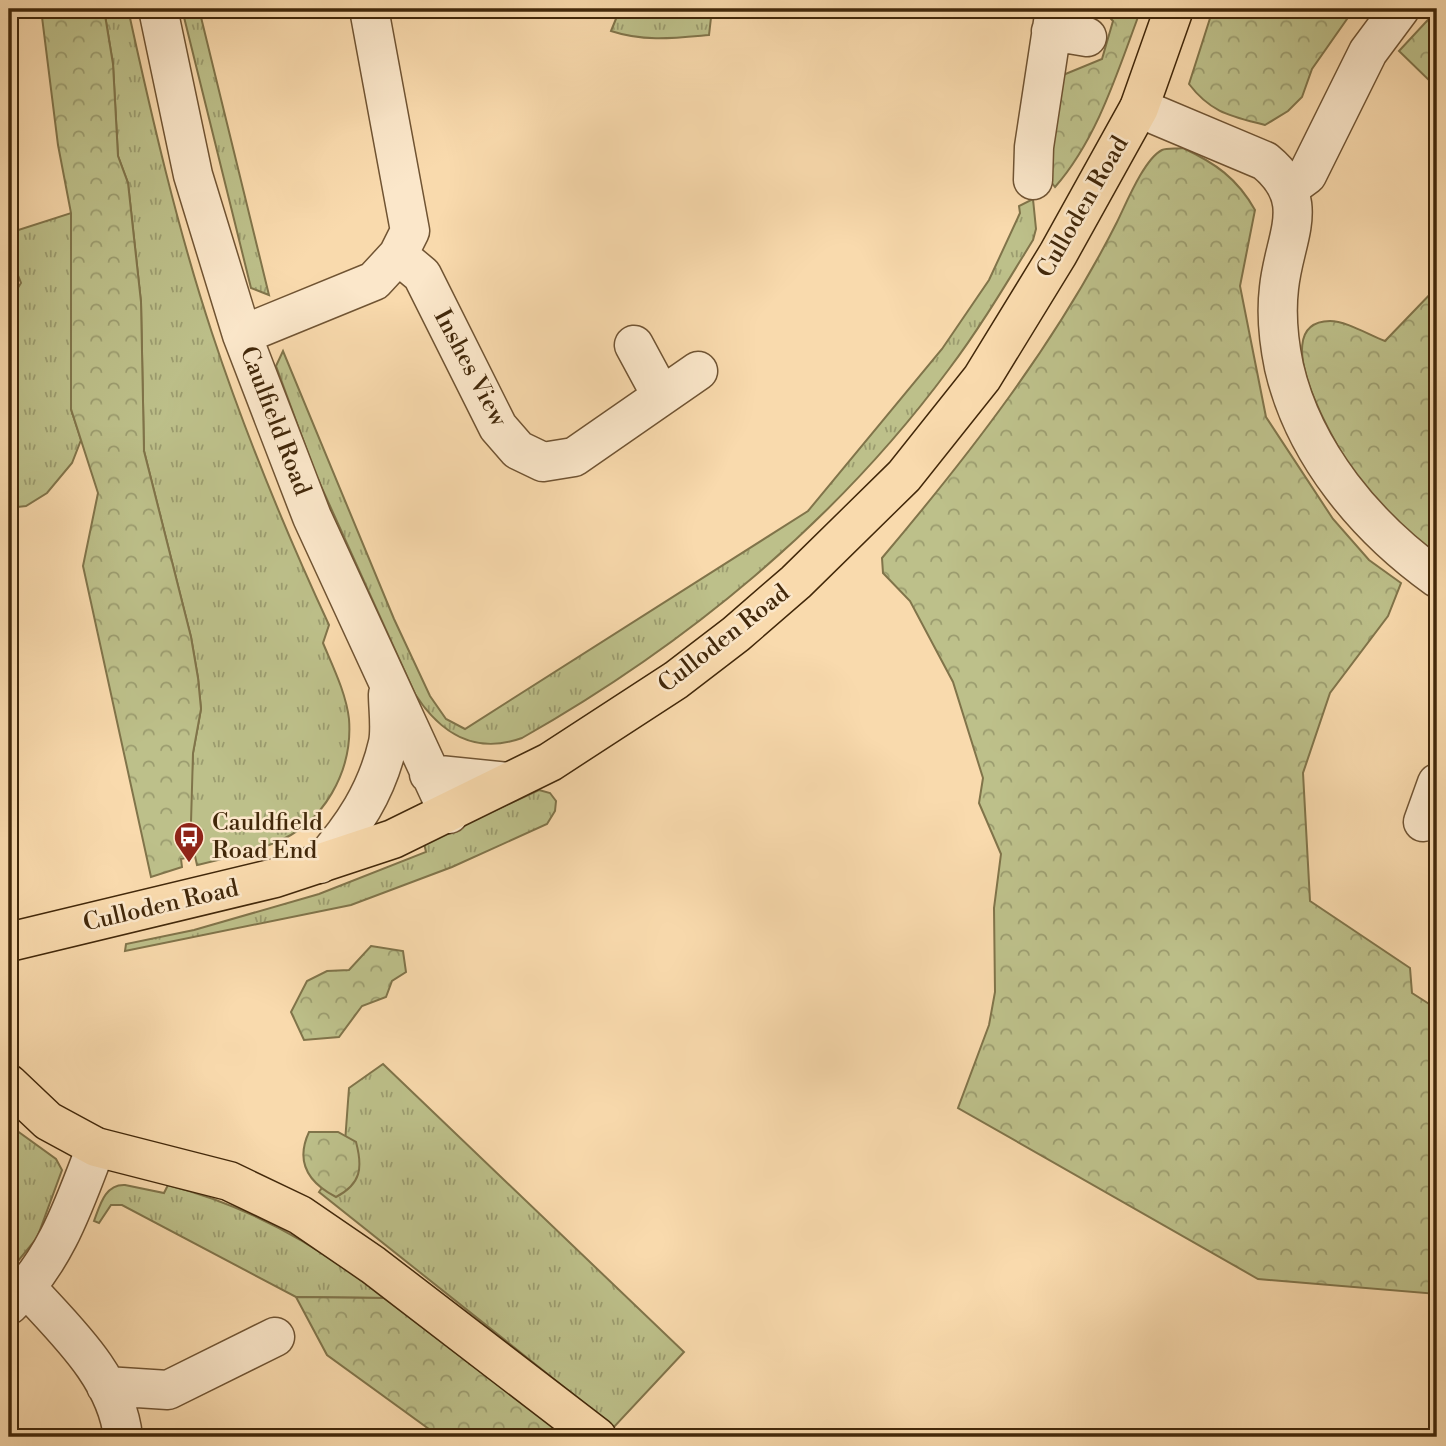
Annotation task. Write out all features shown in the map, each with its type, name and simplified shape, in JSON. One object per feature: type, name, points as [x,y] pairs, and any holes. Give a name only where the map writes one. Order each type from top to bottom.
[{"type":"main road","name":"Culloden Road","points":[[9,942],[275,878],[393,839],[449,814],[550,762],[676,680],[736,634],[796,582],[904,476],[982,378],[1058,254],[1139,108],[1174,9]]},
{"type":"main road","points":[[9,1084],[48,1121],[96,1147],[229,1181],[300,1215],[373,1265],[597,1437]]},
{"type":"street","name":"Caulfield Road","points":[[159,9],[193,175],[242,334],[312,517],[449,814]]},
{"type":"street","points":[[242,334],[374,281],[398,255],[410,231],[369,9]]},
{"type":"street","points":[[1288,189],[1307,175],[1368,52],[1400,9]]},
{"type":"street","points":[[1033,180],[1034,147],[1064,26]]},
{"type":"street","points":[[1139,108],[1265,161],[1279,173],[1294,205],[1293,224],[1279,289],[1279,325],[1284,367],[1297,406],[1326,462],[1369,522],[1437,578]]},
{"type":"street","name":"Inshes View","points":[[398,255],[422,275],[498,427],[518,450],[544,462],[574,457],[698,370]]},
{"type":"street","points":[[634,345],[661,396]]},
{"type":"street","points":[[320,864],[349,832],[373,790],[389,741],[387,680]]},
{"type":"street","points":[[429,774],[508,782]]},
{"type":"street","points":[[1423,822],[1437,783]]},
{"type":"street","points":[[96,1147],[53,1253],[18,1297],[85,1352],[106,1386],[123,1437]]},
{"type":"street","points":[[106,1386],[168,1390],[275,1337]]},
{"type":"green space","points":[[41,9],[104,9],[113,64],[118,156],[128,183],[141,302],[144,451],[191,637],[198,678],[201,709],[193,753],[190,857],[181,859],[182,867],[151,877],[83,566],[98,493],[71,409],[71,213],[58,145]]},
{"type":"green space","points":[[104,9],[128,9],[166,172],[199,293],[252,444],[329,625],[323,643],[342,690],[349,719],[346,758],[340,776],[321,809],[307,823],[292,834],[265,847],[197,865],[195,856],[190,857],[188,845],[193,753],[201,709],[198,678],[191,637],[144,451],[141,302],[128,183],[118,156],[113,64]]},
{"type":"green space","points":[[182,9],[199,9],[269,295],[251,288]]},
{"type":"green space","points":[[620,9],[712,9],[709,35],[648,38],[611,31]]},
{"type":"green space","points":[[1102,9],[1141,9],[1095,125],[1070,168],[1055,187],[1048,178],[1063,75],[1102,59],[1113,21]]},
{"type":"green space","points":[[1213,9],[1354,9],[1312,69],[1302,97],[1288,111],[1265,125],[1222,112],[1205,101],[1189,84]]},
{"type":"green space","points":[[1437,10],[1437,88],[1399,51]]},
{"type":"green space","points":[[1183,148],[1233,180],[1255,210],[1240,286],[1266,417],[1333,519],[1369,560],[1401,583],[1388,616],[1330,693],[1303,773],[1310,901],[1410,968],[1412,993],[1437,1009],[1437,1294],[1258,1279],[958,1108],[989,1025],[995,992],[994,908],[1001,854],[979,803],[983,778],[953,682],[910,601],[883,573],[882,558],[979,438],[1039,354],[1093,267],[1149,163],[1162,150]]},
{"type":"green space","points":[[1033,199],[1036,229],[1033,240],[949,369],[905,425],[858,478],[755,576],[642,663],[522,738],[505,743],[474,742],[447,730],[425,708],[415,694],[316,475],[276,366],[283,351],[394,619],[430,696],[446,719],[465,729],[808,511],[942,349],[989,280],[1020,213],[1019,206]]},
{"type":"green space","points":[[71,213],[71,409],[81,440],[72,463],[47,493],[26,506],[9,508],[9,302],[21,283],[9,253],[9,233]]},
{"type":"green space","points":[[1437,287],[1437,556],[1377,503],[1345,458],[1315,400],[1305,370],[1302,345],[1310,328],[1330,321],[1350,326],[1385,341]]},
{"type":"green space","points":[[539,790],[550,793],[556,801],[555,811],[547,824],[452,867],[351,905],[125,951],[126,944],[194,930],[319,894],[426,852],[424,843]]},
{"type":"green space","points":[[371,946],[403,951],[406,972],[392,981],[386,997],[362,1006],[339,1037],[304,1040],[291,1012],[307,981],[327,971],[349,970]]},
{"type":"green space","points":[[383,1064],[684,1352],[614,1427],[319,1192],[344,1156],[349,1088]]},
{"type":"green space","points":[[9,1125],[56,1159],[62,1170],[37,1238],[9,1272]]},
{"type":"green space","points":[[309,1132],[338,1132],[356,1142],[358,1174],[351,1187],[336,1197],[318,1185],[307,1170],[304,1153]]},
{"type":"green space","points":[[125,1185],[164,1193],[168,1185],[255,1216],[308,1244],[384,1298],[296,1297],[122,1205],[111,1205],[99,1223],[94,1221],[108,1192]]},
{"type":"green space","points":[[296,1297],[384,1298],[566,1437],[440,1437],[327,1355]]},
{"type":"place","name":"Cauldfield Road End","points":[[189,864]]}]
